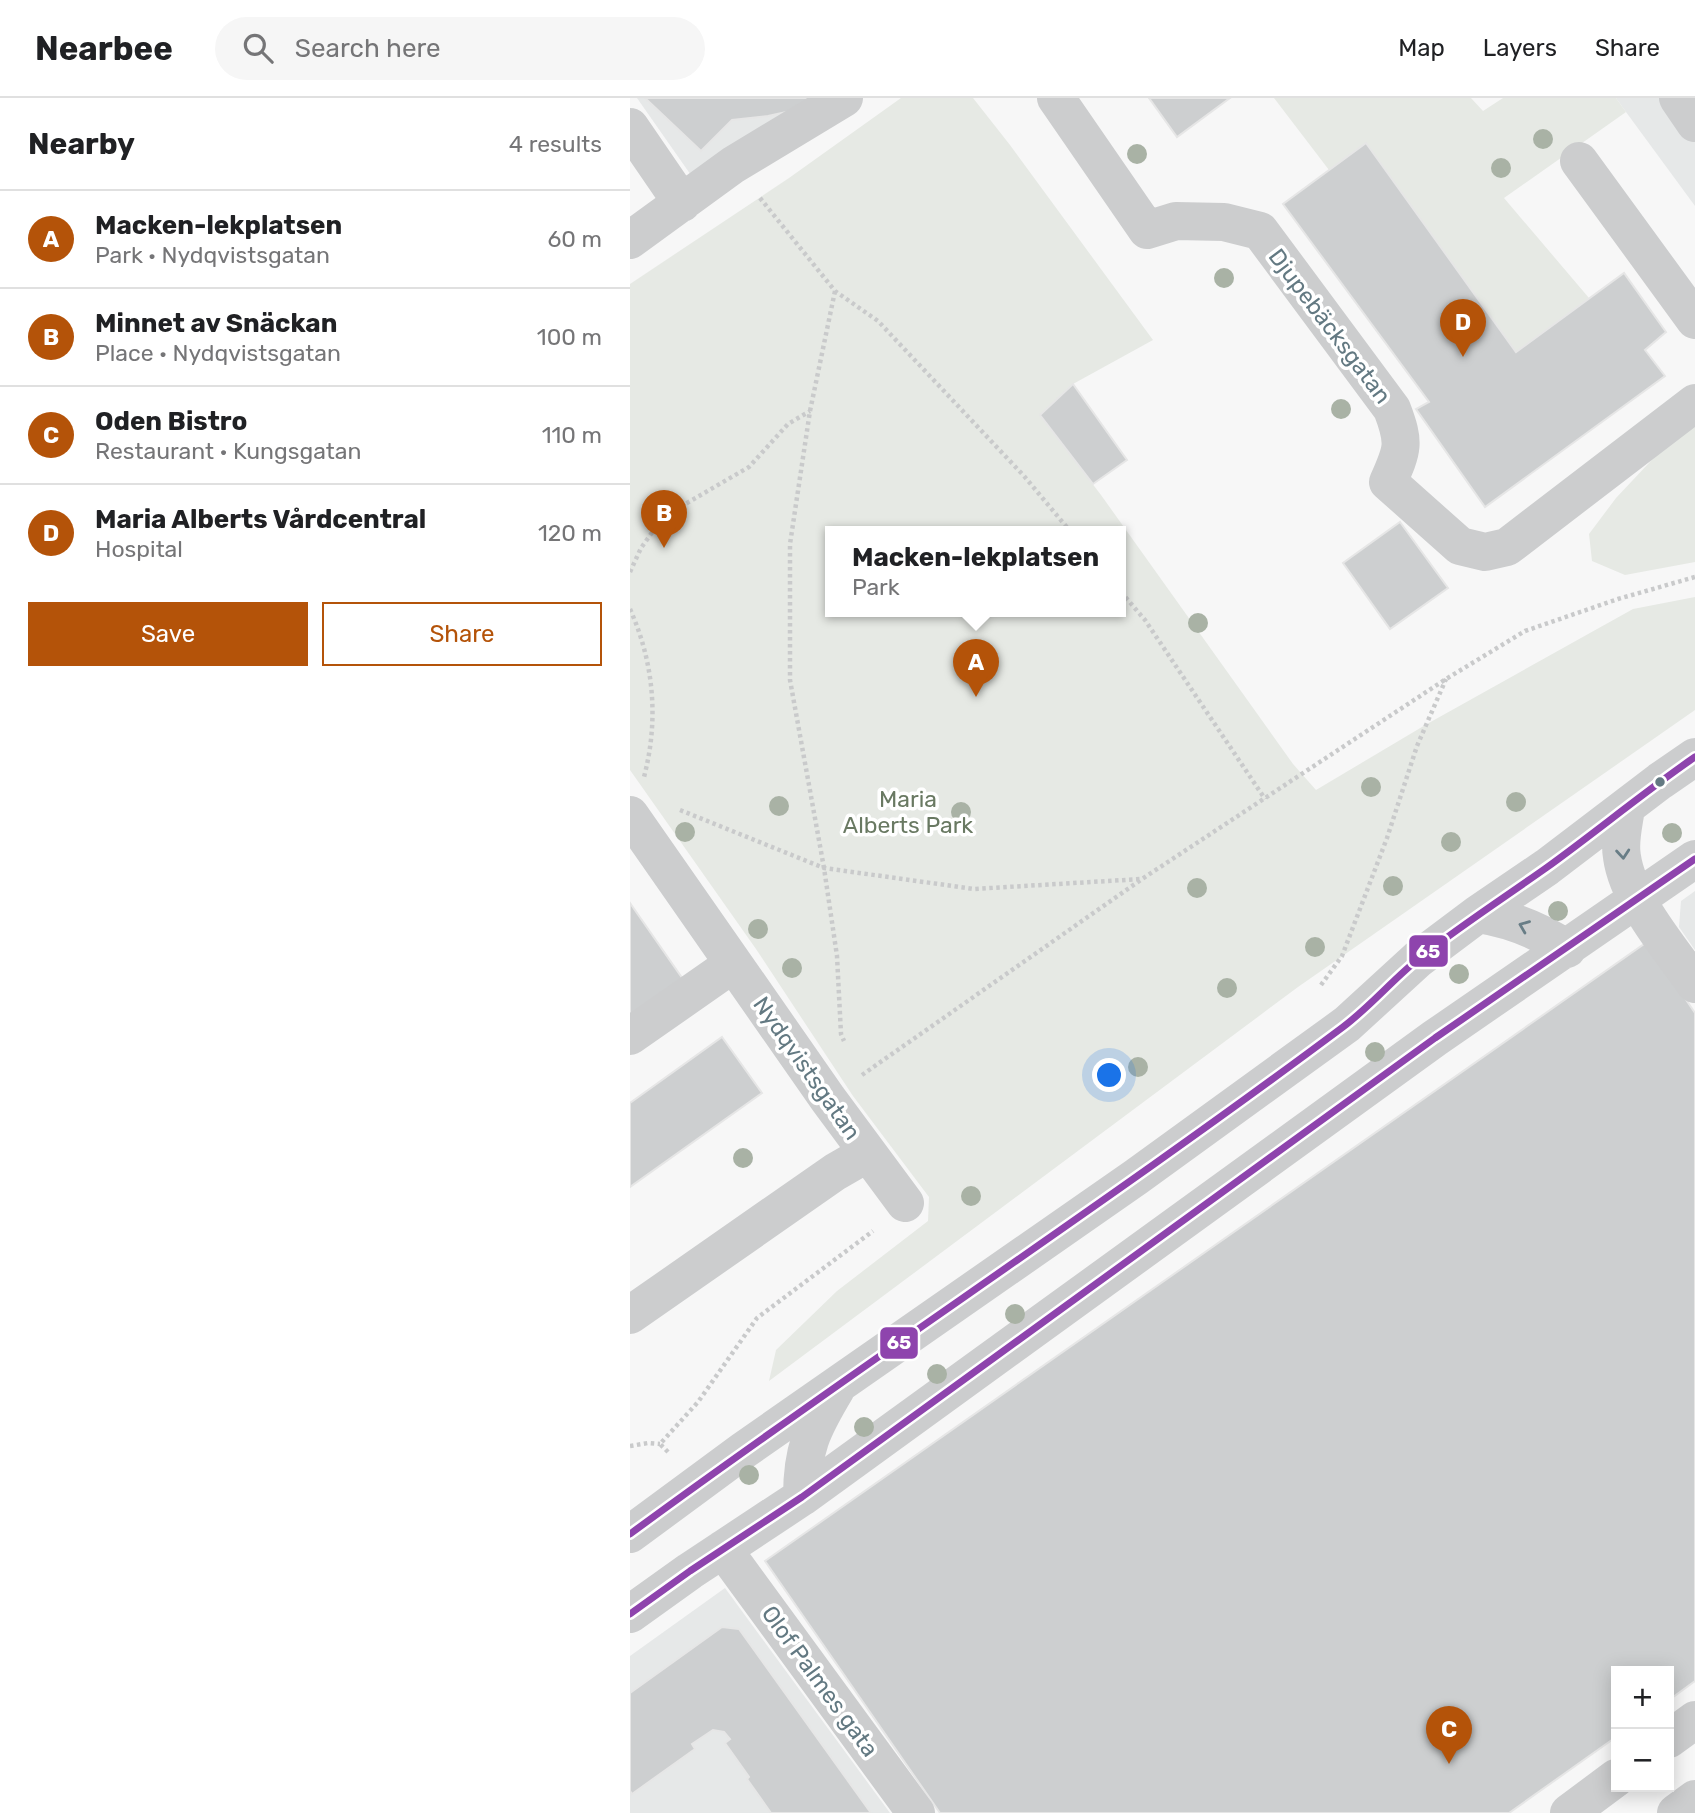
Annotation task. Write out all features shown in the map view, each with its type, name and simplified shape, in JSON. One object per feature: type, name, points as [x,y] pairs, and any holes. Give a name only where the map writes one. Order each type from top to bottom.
[{"type":"street","points":[[630,240],[733,165],[844,98]]},
{"type":"street","name":"Djupebäcksgatan","points":[[1056,98],[1147,230],[1176,221],[1224,222],[1260,232],[1392,409],[1401,432],[1400,456],[1388,482],[1460,546],[1485,552],[1507,547],[1695,403]]},
{"type":"street","points":[[1678,98],[1695,123]]},
{"type":"street","points":[[630,127],[682,202]]},
{"type":"street","points":[[1579,161],[1695,320]]},
{"type":"street","points":[[630,1534],[744,1450],[1136,1178],[1347,1024],[1418,959],[1695,757]]},
{"type":"street","points":[[1626,808],[1621,855],[1626,878],[1636,899],[1695,984]]},
{"type":"street","name":"Nydqvistsgatan","points":[[630,816],[868,1153],[835,1172],[630,1315]]},
{"type":"street","points":[[630,1614],[802,1497],[1412,1055],[1695,859]]},
{"type":"street","points":[[1478,914],[1525,926],[1567,949]]},
{"type":"street","points":[[630,1036],[733,964]]},
{"type":"street","points":[[868,1153],[905,1203]]},
{"type":"street","points":[[802,1497],[802,1471],[807,1447],[816,1422],[838,1384]]},
{"type":"street","name":"Olof Palmes gata","points":[[723,1549],[916,1813]]},
{"type":"street","points":[[1674,1735],[1695,1720]]},
{"type":"street","points":[[1569,1813],[1611,1782]]},
{"type":"street","points":[[1676,1813],[1695,1799]]},
{"type":"path","points":[[733,165],[835,291],[878,321],[1024,476],[1066,526]]},
{"type":"path","points":[[835,291],[810,411],[790,544],[790,680],[824,868],[837,956],[841,1034],[845,1045]]},
{"type":"path","points":[[630,572],[641,548],[656,527],[681,507],[749,467],[788,424],[810,411]]},
{"type":"path","points":[[854,1067],[858,1078],[1142,879],[1446,679],[1525,631],[1618,599],[1695,577]]},
{"type":"path","points":[[1126,598],[1145,620],[1265,799]]},
{"type":"path","points":[[630,609],[640,632],[649,666],[653,711],[650,753],[643,780]]},
{"type":"path","points":[[1318,990],[1342,956],[1387,838],[1417,746],[1446,679]]},
{"type":"path","points":[[673,807],[824,868],[974,889],[1142,879]]},
{"type":"path","points":[[660,1444],[698,1402],[757,1318],[863,1240],[905,1203]]},
{"type":"path","points":[[630,1446],[660,1444],[700,1484]]},
{"type":"shaded area","points":[[637,98],[837,98],[693,178]]},
{"type":"shaded area","points":[[1616,98],[1695,98],[1695,206],[1626,112]]},
{"type":"shaded area","points":[[1695,891],[1695,950],[1679,927],[1681,901]]},
{"type":"shaded area","points":[[725,1588],[890,1813],[630,1813],[630,1656]]},
{"type":"green space","name":"Maria Alberts Park","points":[[901,98],[973,98],[1153,340],[1073,384],[1040,415],[1123,526],[825,526],[825,617],[1126,617],[1126,530],[1293,764],[1316,790],[1427,724],[1633,609],[1695,597],[1695,710],[1298,987],[769,1381],[776,1350],[837,1291],[928,1221],[929,1197],[853,1096],[756,949],[630,770],[630,284],[789,178]]},
{"type":"green space","points":[[1274,98],[1471,98],[1483,111],[1503,98],[1616,98],[1626,112],[1504,198],[1589,298],[1516,352],[1366,144],[1329,170]]},
{"type":"green space","points":[[1695,414],[1695,562],[1625,575],[1592,561],[1589,534],[1616,498]]},
{"type":"building","points":[[645,98],[823,98],[791,111],[732,120],[701,151]]},
{"type":"building","points":[[1149,98],[1230,98],[1177,137]]},
{"type":"building","points":[[1366,143],[1516,352],[1624,273],[1666,332],[1645,350],[1665,376],[1485,507],[1416,409],[1429,402],[1283,204]]},
{"type":"building","points":[[1073,384],[1127,460],[1093,484],[1040,415]]},
{"type":"building","points":[[1400,522],[1448,588],[1390,629],[1343,563]]},
{"type":"building","points":[[630,903],[687,985],[630,1020]]},
{"type":"building","points":[[1647,942],[1695,1013],[1695,1681],[1674,1696],[1674,1666],[1611,1666],[1611,1741],[1509,1813],[940,1813],[765,1561]]},
{"type":"building","points":[[722,1037],[762,1093],[630,1187],[630,1103]]},
{"type":"building","points":[[722,1627],[739,1629],[871,1813],[771,1813],[725,1743],[730,1739],[724,1732],[713,1730],[692,1744],[695,1749],[632,1794],[630,1693]]},
{"type":"transit line","name":"65","points":[[630,1534],[1255,1092],[1353,1019],[1422,956],[1695,757]]},
{"type":"transit line","name":"65","points":[[630,1614],[802,1497],[1435,1038],[1695,859]]},
{"type":"place","name":"Maria Alberts Vårdcentral","points":[[1463,357]]},
{"type":"place","name":"Minnet av Snäckan","points":[[664,548]]},
{"type":"place","name":"Macken-lekplatsen","points":[[976,697]]},
{"type":"place","name":"Oden Bistro","points":[[1449,1764]]}]
